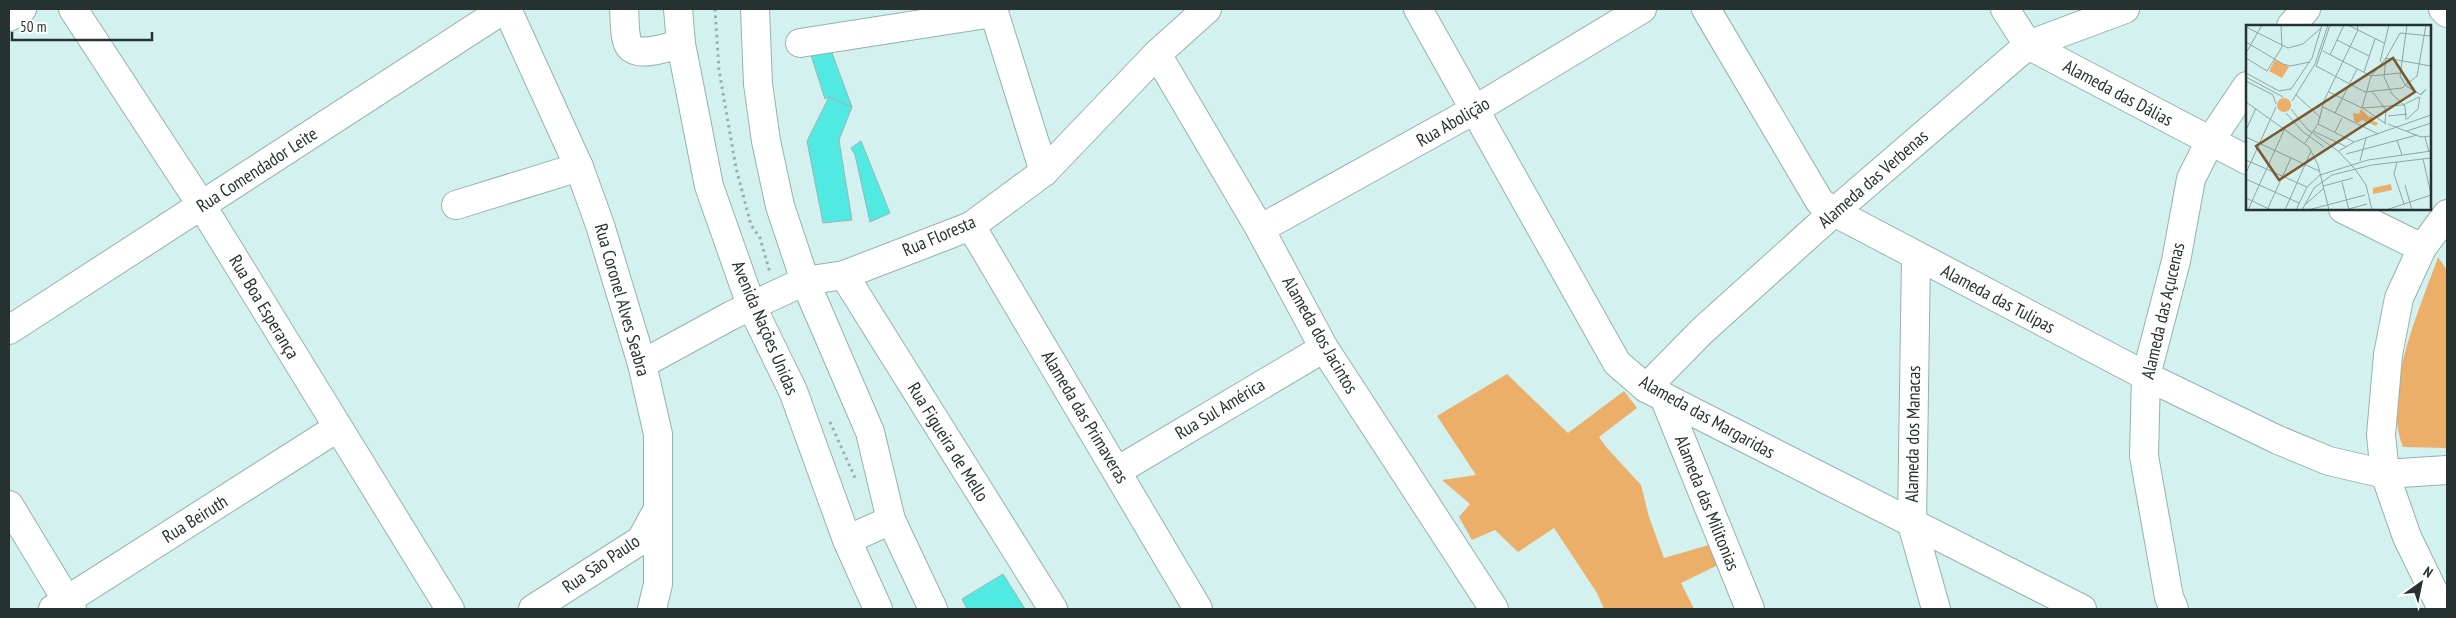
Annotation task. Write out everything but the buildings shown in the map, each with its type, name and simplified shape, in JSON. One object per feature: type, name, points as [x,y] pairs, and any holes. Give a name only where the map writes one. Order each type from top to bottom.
[{"type":"street","points":[[9,18],[22,9]]},
{"type":"street","name":"Rua Boa Esperança","points":[[73,9],[202,206],[450,609]]},
{"type":"street","name":"Rua Comendador Leite","points":[[9,330],[505,9]]},
{"type":"street","name":"Rua Coronel Alves Seabra","points":[[505,9],[579,167],[600,224],[642,364],[658,434],[658,584],[652,609]]},
{"type":"street","points":[[624,9],[627,43],[633,49],[640,53],[681,44]]},
{"type":"street","name":"Avenida Nações Unidas","points":[[678,9],[681,44],[709,186],[751,305],[793,390],[846,540],[878,609]]},
{"type":"street","points":[[755,9],[758,84],[766,141],[780,206],[805,281],[870,432],[891,520],[933,609]]},
{"type":"street","name":"Rua Floresta","points":[[642,364],[751,305],[805,281],[844,275],[971,226],[1044,172],[1157,54],[1207,9]]},
{"type":"street","name":"Alameda das Margaridas","points":[[1418,9],[1476,109],[1617,363],[1655,392],[2082,609]]},
{"type":"street","name":"Rua Abolição","points":[[1260,229],[1476,109],[1642,9]]},
{"type":"street","name":"Alameda das Tulipas","points":[[1706,9],[1820,202],[1834,212],[2146,376],[2278,440],[2329,461],[2385,474],[2447,470]]},
{"type":"street","name":"Alameda das Dálias","points":[[2005,9],[2028,45],[2246,159]]},
{"type":"street","name":"Alameda das Verbenas","points":[[1655,392],[1702,331],[1834,212],[2028,45],[2124,9]]},
{"type":"street","points":[[2292,25],[2306,9]]},
{"type":"street","points":[[2443,9],[2447,14]]},
{"type":"street","points":[[800,43],[993,11],[1044,172]]},
{"type":"street","name":"Alameda dos Jacintos","points":[[1157,54],[1260,229],[1324,348],[1494,609]]},
{"type":"street","name":"Alameda das Açucenas","points":[[2174,609],[2169,597],[2144,456],[2146,376],[2176,260],[2191,178],[2210,141],[2246,87]]},
{"type":"street","points":[[456,205],[579,167]]},
{"type":"street","points":[[2345,210],[2422,248]]},
{"type":"street","points":[[2442,609],[2407,537],[2385,474],[2381,435],[2388,355],[2399,298],[2422,248],[2447,214]]},
{"type":"street","name":"Alameda das Primaveras","points":[[971,226],[1198,609]]},
{"type":"street","name":"Alameda dos Manacas","points":[[1916,256],[1912,524],[1936,609]]},
{"type":"street","name":"Rua Figueira de Mello","points":[[844,275],[1053,609]]},
{"type":"street","name":"Rua Sul América","points":[[1117,471],[1324,348]]},
{"type":"street","name":"Alameda das Militonias","points":[[1655,392],[1750,609]]},
{"type":"street","name":"Rua Beiruth","points":[[64,606],[337,428]]},
{"type":"street","points":[[9,505],[64,606]]},
{"type":"street","name":"Rua São Paulo","points":[[533,609],[641,540],[658,508]]},
{"type":"street","points":[[846,540],[891,520]]},
{"type":"shaded area","points":[[2438,257],[2447,270],[2447,448],[2403,447],[2398,425],[2397,401],[2400,376],[2413,326]]},
{"type":"shaded area","points":[[1507,374],[1568,433],[1624,391],[1637,408],[1599,437],[1641,485],[1649,517],[1664,558],[1712,544],[1718,565],[1681,583],[1694,609],[1604,609],[1597,593],[1554,528],[1518,552],[1495,530],[1472,540],[1459,517],[1470,504],[1442,480],[1476,475],[1437,416]]}]
